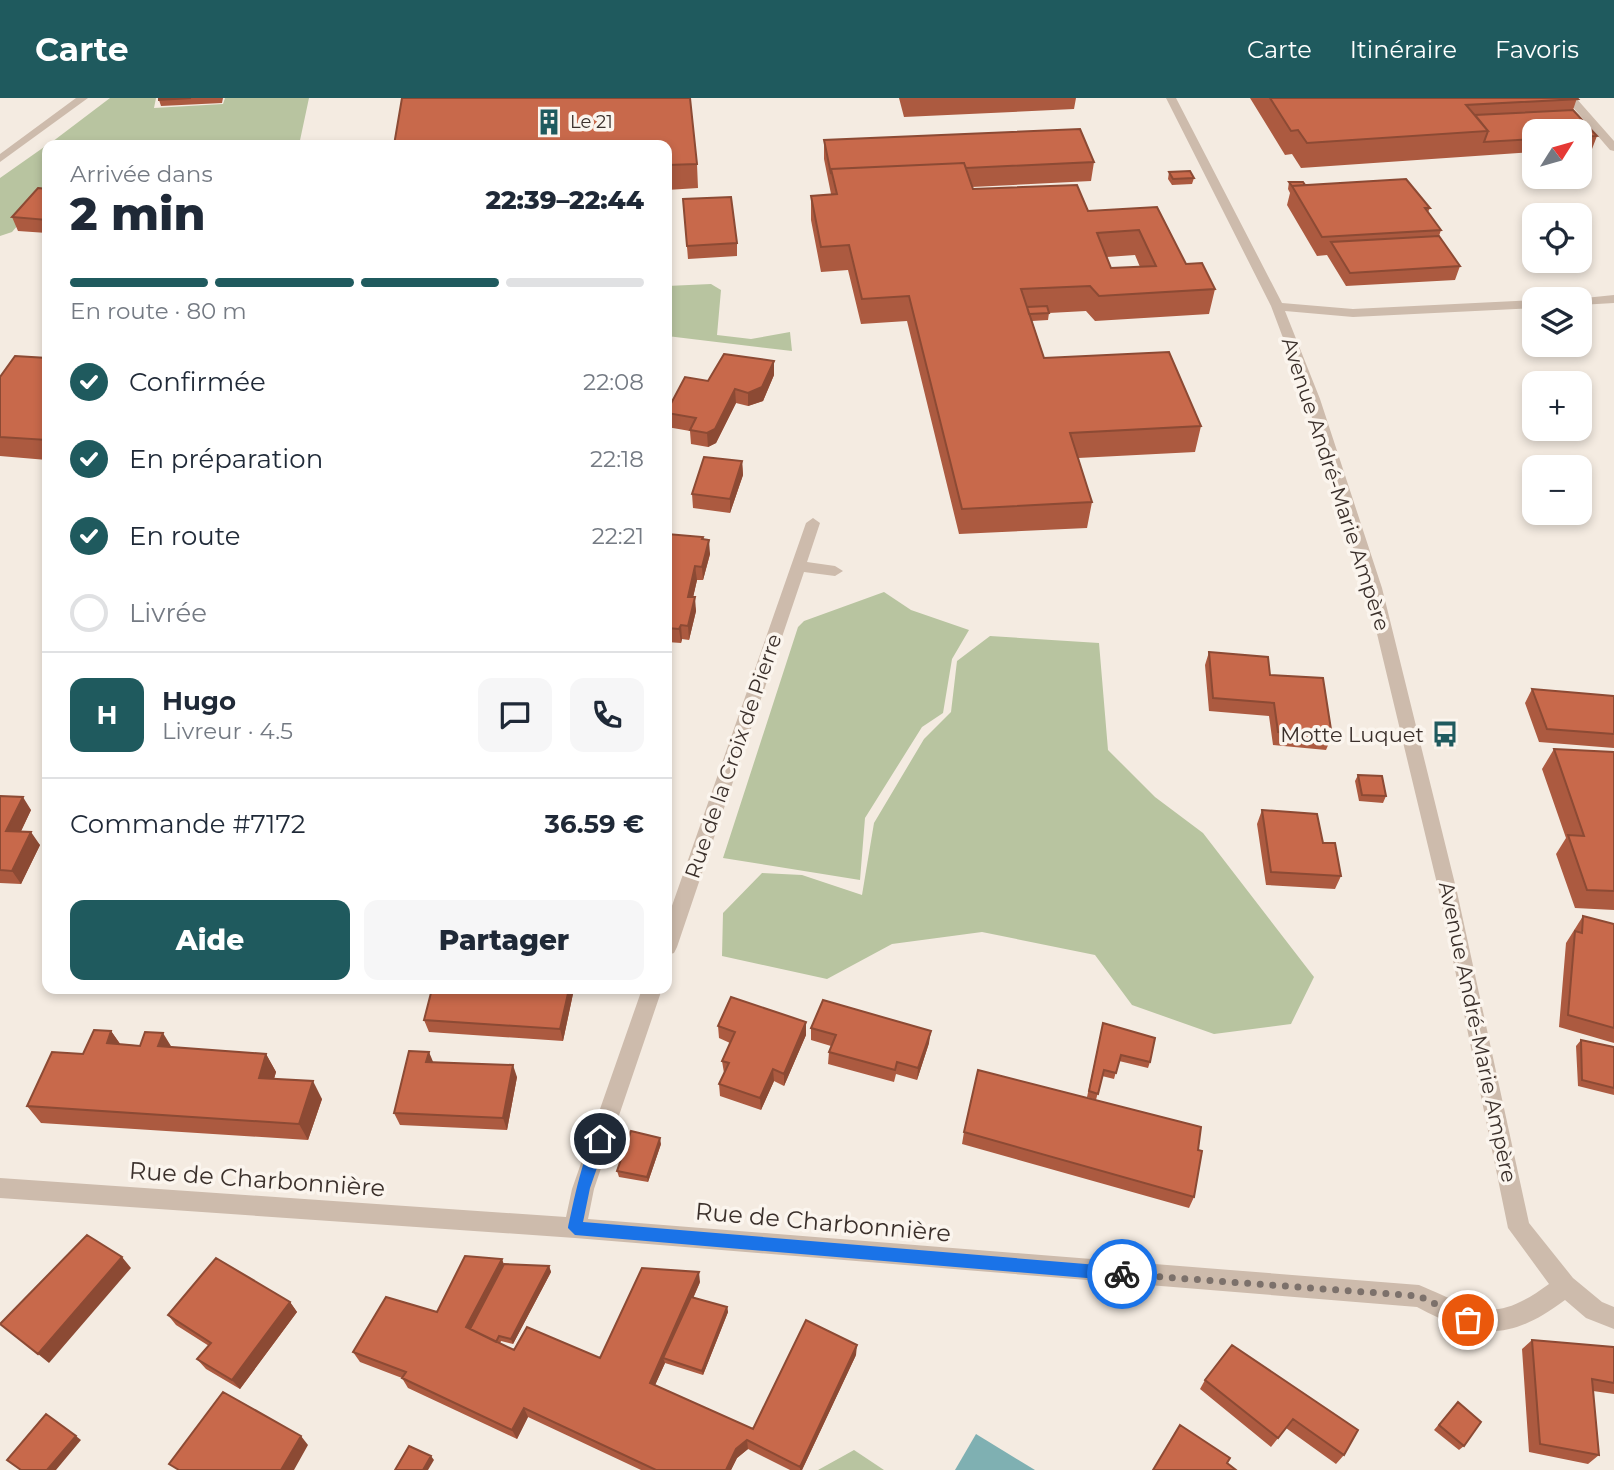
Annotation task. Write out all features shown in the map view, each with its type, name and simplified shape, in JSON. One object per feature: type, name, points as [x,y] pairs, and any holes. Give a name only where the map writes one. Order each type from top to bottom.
[{"type":"street","points":[[0,159],[83,98]]},
{"type":"street","name":"Avenue André-Marie Ampère","points":[[1171,98],[1277,306],[1313,399],[1374,588],[1448,892],[1520,1228],[1565,1286]]},
{"type":"street","points":[[1570,98],[1614,148]]},
{"type":"street","points":[[1592,300],[1614,299]]},
{"type":"street","points":[[1277,306],[1353,313],[1522,305]]},
{"type":"street","name":"Rue de la Croix de Pierre","points":[[672,933],[813,523]]},
{"type":"street","points":[[799,566],[835,570]]},
{"type":"street","points":[[575,1228],[583,1188],[650,994]]},
{"type":"street","name":"Rue de Charbonnière","points":[[0,1188],[575,1228],[1419,1296],[1468,1320],[1493,1325],[1536,1309],[1565,1286]]},
{"type":"street","points":[[1565,1286],[1594,1310],[1614,1318]]},
{"type":"green space","points":[[110,98],[156,98],[154,108],[223,104],[225,98],[309,98],[300,140],[55,140]]},
{"type":"green space","points":[[42,149],[42,201],[39,201],[12,232],[0,236],[0,178]]},
{"type":"green space","points":[[711,284],[721,290],[717,335],[751,339],[790,332],[792,351],[672,337],[672,286]]},
{"type":"green space","points":[[884,592],[911,610],[969,630],[952,659],[943,713],[922,727],[865,818],[860,880],[723,858],[798,627],[804,621]]},
{"type":"green space","points":[[990,636],[1099,643],[1108,750],[1155,797],[1203,833],[1314,977],[1291,1024],[1214,1034],[1132,1005],[1095,955],[982,932],[892,944],[827,979],[722,956],[723,913],[762,873],[802,875],[862,895],[874,823],[924,739],[951,712],[957,661]]},
{"type":"green space","points":[[854,1450],[884,1470],[818,1470]]},
{"type":"water","points":[[976,1434],[1035,1470],[955,1470]]},
{"type":"building","points":[[159,98],[191,98],[159,100]]},
{"type":"building","name":"Le 21","points":[[402,98],[690,98],[697,164],[672,165],[672,140],[395,140]]},
{"type":"building","points":[[1270,98],[1578,99],[1466,105],[1488,131],[1307,143],[1298,130],[1291,131]]},
{"type":"building","points":[[1573,110],[1581,119],[1522,119],[1522,140],[1484,142],[1488,131],[1475,115]]},
{"type":"building","points":[[1080,129],[1094,162],[966,168],[964,163],[831,169],[831,174],[824,140]]},
{"type":"building","points":[[964,163],[973,189],[1077,185],[1088,211],[1157,207],[1186,264],[1202,263],[1215,289],[1099,296],[1090,286],[1021,289],[1044,358],[1169,352],[1201,426],[1070,433],[1092,502],[962,509],[909,296],[862,299],[849,245],[821,247],[811,196],[837,194],[831,169]],"holes":[[[1139,230],[1156,266],[1111,268],[1097,233]]]},
{"type":"building","points":[[1190,171],[1194,178],[1173,179],[1169,172]]},
{"type":"building","points":[[1406,179],[1430,208],[1425,208],[1441,230],[1322,237],[1292,186]]},
{"type":"building","points":[[1289,182],[1303,182],[1305,185],[1292,186]]},
{"type":"building","points":[[38,188],[42,188],[42,220],[12,217]]},
{"type":"building","points":[[731,197],[737,243],[687,246],[683,199]]},
{"type":"building","points":[[1439,236],[1460,266],[1350,273],[1331,242]]},
{"type":"building","points":[[1047,306],[1049,313],[1029,314],[1027,307]]},
{"type":"building","points":[[724,354],[774,361],[762,387],[748,393],[735,389],[715,429],[707,433],[690,430],[696,418],[672,414],[672,402],[685,377],[708,381]]},
{"type":"building","points":[[15,356],[42,358],[42,440],[0,437],[0,377]]},
{"type":"building","points":[[704,457],[742,461],[730,499],[692,494]]},
{"type":"building","points":[[672,534],[703,537],[702,539],[709,540],[702,567],[695,566],[688,597],[695,597],[688,626],[681,625],[679,629],[672,628]]},
{"type":"building","points":[[1209,652],[1268,657],[1270,675],[1323,678],[1332,736],[1278,732],[1274,703],[1213,698]]},
{"type":"building","points":[[1532,689],[1614,696],[1614,734],[1547,729]]},
{"type":"building","points":[[1554,749],[1614,752],[1614,891],[1587,890],[1568,835],[1584,836]]},
{"type":"building","points":[[1358,775],[1382,776],[1386,796],[1362,795]]},
{"type":"building","points":[[0,796],[23,797],[6,831],[31,832],[12,871],[0,870]]},
{"type":"building","points":[[1262,810],[1317,814],[1323,843],[1335,843],[1341,876],[1271,872]]},
{"type":"building","points":[[1583,916],[1614,924],[1614,1028],[1568,1015],[1575,931],[1582,933]]},
{"type":"building","points":[[431,994],[568,994],[560,1029],[424,1020]]},
{"type":"building","points":[[731,997],[806,1022],[784,1074],[773,1069],[760,1098],[719,1084],[729,1063],[722,1061],[735,1032],[718,1026]]},
{"type":"building","points":[[823,1000],[931,1031],[918,1068],[897,1062],[895,1070],[829,1052],[836,1035],[811,1028]]},
{"type":"building","points":[[1103,1023],[1155,1038],[1150,1062],[1121,1055],[1116,1073],[1104,1070],[1098,1094],[1089,1091]]},
{"type":"building","points":[[94,1030],[111,1031],[107,1043],[140,1046],[145,1032],[163,1033],[158,1046],[266,1054],[259,1078],[313,1081],[299,1124],[27,1106],[52,1052],[83,1054]]},
{"type":"building","points":[[1581,1040],[1614,1047],[1614,1088],[1582,1080]]},
{"type":"building","points":[[409,1051],[429,1052],[426,1062],[513,1065],[503,1118],[394,1113]]},
{"type":"building","points":[[978,1070],[1201,1127],[1198,1150],[1202,1151],[1194,1197],[964,1132]]},
{"type":"building","points":[[631,1131],[660,1138],[647,1177],[617,1171]]},
{"type":"building","points":[[87,1235],[122,1257],[38,1354],[0,1324]]},
{"type":"building","points":[[465,1256],[502,1259],[466,1327],[514,1350],[527,1327],[600,1358],[642,1268],[699,1272],[650,1383],[753,1429],[806,1320],[857,1345],[800,1467],[747,1440],[736,1449],[726,1470],[656,1470],[524,1408],[512,1430],[402,1378],[406,1372],[353,1352],[386,1297],[437,1312]]},
{"type":"building","points":[[216,1258],[290,1302],[232,1380],[197,1359],[211,1343],[168,1315]]},
{"type":"building","points":[[504,1264],[549,1266],[511,1339],[499,1336],[496,1342],[470,1329]]},
{"type":"building","points":[[691,1297],[727,1307],[702,1371],[663,1358]]},
{"type":"building","points":[[1532,1340],[1614,1347],[1614,1383],[1592,1379],[1599,1455],[1540,1444]]},
{"type":"building","points":[[1232,1345],[1358,1430],[1344,1455],[1293,1419],[1278,1438],[1205,1380]]},
{"type":"building","points":[[223,1392],[301,1436],[281,1470],[179,1470],[169,1464]]},
{"type":"building","points":[[1458,1402],[1481,1422],[1464,1446],[1439,1425]]},
{"type":"building","points":[[46,1414],[76,1436],[47,1470],[21,1470],[7,1460]]},
{"type":"building","points":[[1180,1425],[1230,1458],[1227,1463],[1236,1470],[1153,1470]]},
{"type":"building","points":[[409,1446],[431,1456],[423,1470],[395,1470]]},
{"type":"way so far","points":[[1122,1274],[1419,1296],[1468,1320]]},
{"type":"place","name":"Le 21","points":[[549,122]]},
{"type":"place","name":"Motte Luquet","points":[[1445,734]]},
{"type":"route","points":[[600,1139],[583,1188],[575,1228],[1122,1274]]}]
